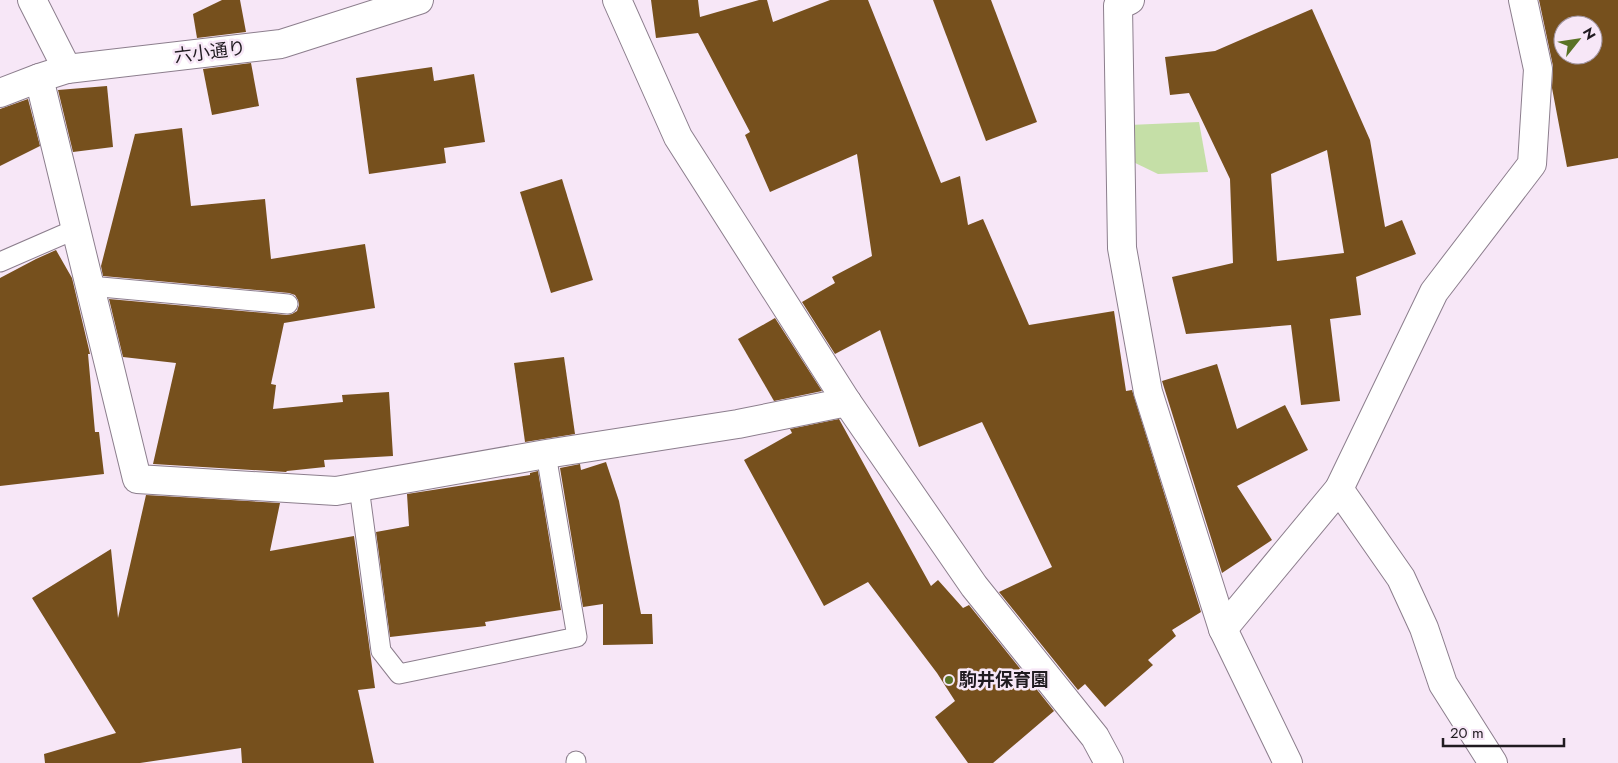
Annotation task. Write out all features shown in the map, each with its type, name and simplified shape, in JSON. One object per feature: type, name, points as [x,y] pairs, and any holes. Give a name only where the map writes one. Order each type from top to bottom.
[{"type":"street","points":[[32,0],[67,69]]},
{"type":"street","name":"六小通り","points":[[0,93],[67,69],[281,44],[357,8],[419,0]]},
{"type":"street","points":[[617,0],[678,136],[847,402],[974,586],[1095,737],[1109,763]]},
{"type":"street","points":[[1130,0],[1118,6],[1122,248],[1148,392],[1223,629],[1288,763]]},
{"type":"street","points":[[1223,629],[1338,489],[1434,292],[1532,164],[1538,70],[1523,0]]},
{"type":"street","points":[[39,78],[137,478],[336,492],[546,454],[738,424],[847,402]]},
{"type":"street","points":[[1338,489],[1401,578],[1424,628],[1443,684],[1493,763]]},
{"type":"lane","points":[[0,262],[76,229]]},
{"type":"lane","points":[[90,286],[288,304]]},
{"type":"lane","points":[[359,487],[381,651],[399,674],[577,637],[546,454]]},
{"type":"green space","points":[[1199,122],[1208,172],[1158,174],[1127,159],[1129,125]]},
{"type":"building","points":[[222,0],[240,0],[246,32],[197,38],[193,14]]},
{"type":"building","points":[[651,0],[698,0],[700,17],[759,0],[767,0],[773,22],[830,0],[868,0],[941,183],[960,176],[968,225],[983,219],[1029,325],[1114,311],[1126,391],[1132,390],[1201,612],[1172,630],[1176,636],[1148,660],[1153,665],[1105,707],[1085,684],[1078,690],[999,592],[1052,567],[982,422],[919,447],[880,330],[835,354],[802,302],[835,283],[832,277],[872,256],[857,154],[770,192],[745,135],[750,132],[698,33],[656,38]]},
{"type":"building","points":[[933,0],[991,0],[1037,122],[986,141]]},
{"type":"building","points":[[1539,0],[1618,0],[1618,158],[1567,167],[1552,88],[1553,66]]},
{"type":"building","points":[[1312,9],[1370,140],[1385,227],[1402,220],[1416,254],[1356,277],[1361,315],[1330,319],[1340,401],[1301,405],[1291,325],[1186,334],[1172,277],[1233,263],[1230,179],[1189,93],[1170,95],[1165,57],[1215,51]],"holes":[[[1327,150],[1344,253],[1277,261],[1271,174]]]},
{"type":"building","points":[[251,63],[259,106],[212,115],[203,69]]},
{"type":"building","points":[[432,67],[434,81],[474,74],[485,142],[444,148],[446,163],[369,174],[356,78]]},
{"type":"building","points":[[107,86],[113,147],[73,152],[58,90]]},
{"type":"building","points":[[28,99],[40,146],[0,166],[0,109]]},
{"type":"building","points":[[182,128],[191,206],[265,199],[271,259],[365,244],[375,308],[284,323],[271,384],[276,385],[273,409],[343,402],[342,395],[389,392],[393,456],[324,460],[325,467],[286,472],[153,464],[176,363],[123,357],[109,299],[287,315],[297,311],[299,305],[295,295],[289,293],[103,276],[101,266],[135,134]]},
{"type":"building","points":[[562,179],[593,280],[551,293],[520,192]]},
{"type":"building","points":[[56,250],[72,278],[90,354],[88,354],[95,432],[99,432],[104,474],[0,486],[0,278]]},
{"type":"building","points":[[775,318],[822,391],[774,401],[738,339]]},
{"type":"building","points":[[564,357],[575,434],[525,442],[514,363]]},
{"type":"building","points":[[1217,364],[1237,429],[1285,405],[1308,450],[1237,486],[1272,540],[1222,573],[1162,381]]},
{"type":"building","points":[[839,419],[931,586],[938,580],[963,608],[969,605],[1054,711],[993,763],[968,763],[935,717],[955,701],[937,673],[868,582],[824,606],[744,460],[792,433],[790,429]]},
{"type":"building","points":[[606,462],[619,501],[641,614],[652,614],[653,644],[603,645],[603,604],[583,607],[560,468],[580,464],[581,470]]},
{"type":"building","points":[[538,471],[561,610],[485,622],[486,626],[390,637],[376,532],[409,526],[407,494],[530,475],[530,473]]},
{"type":"building","points":[[146,495],[280,503],[270,551],[354,536],[375,688],[358,690],[374,763],[242,763],[241,748],[140,763],[45,763],[44,754],[116,733],[32,598],[111,549],[118,618]]},
{"type":"place","name":"駒井保育園","points":[[949,680]]}]
